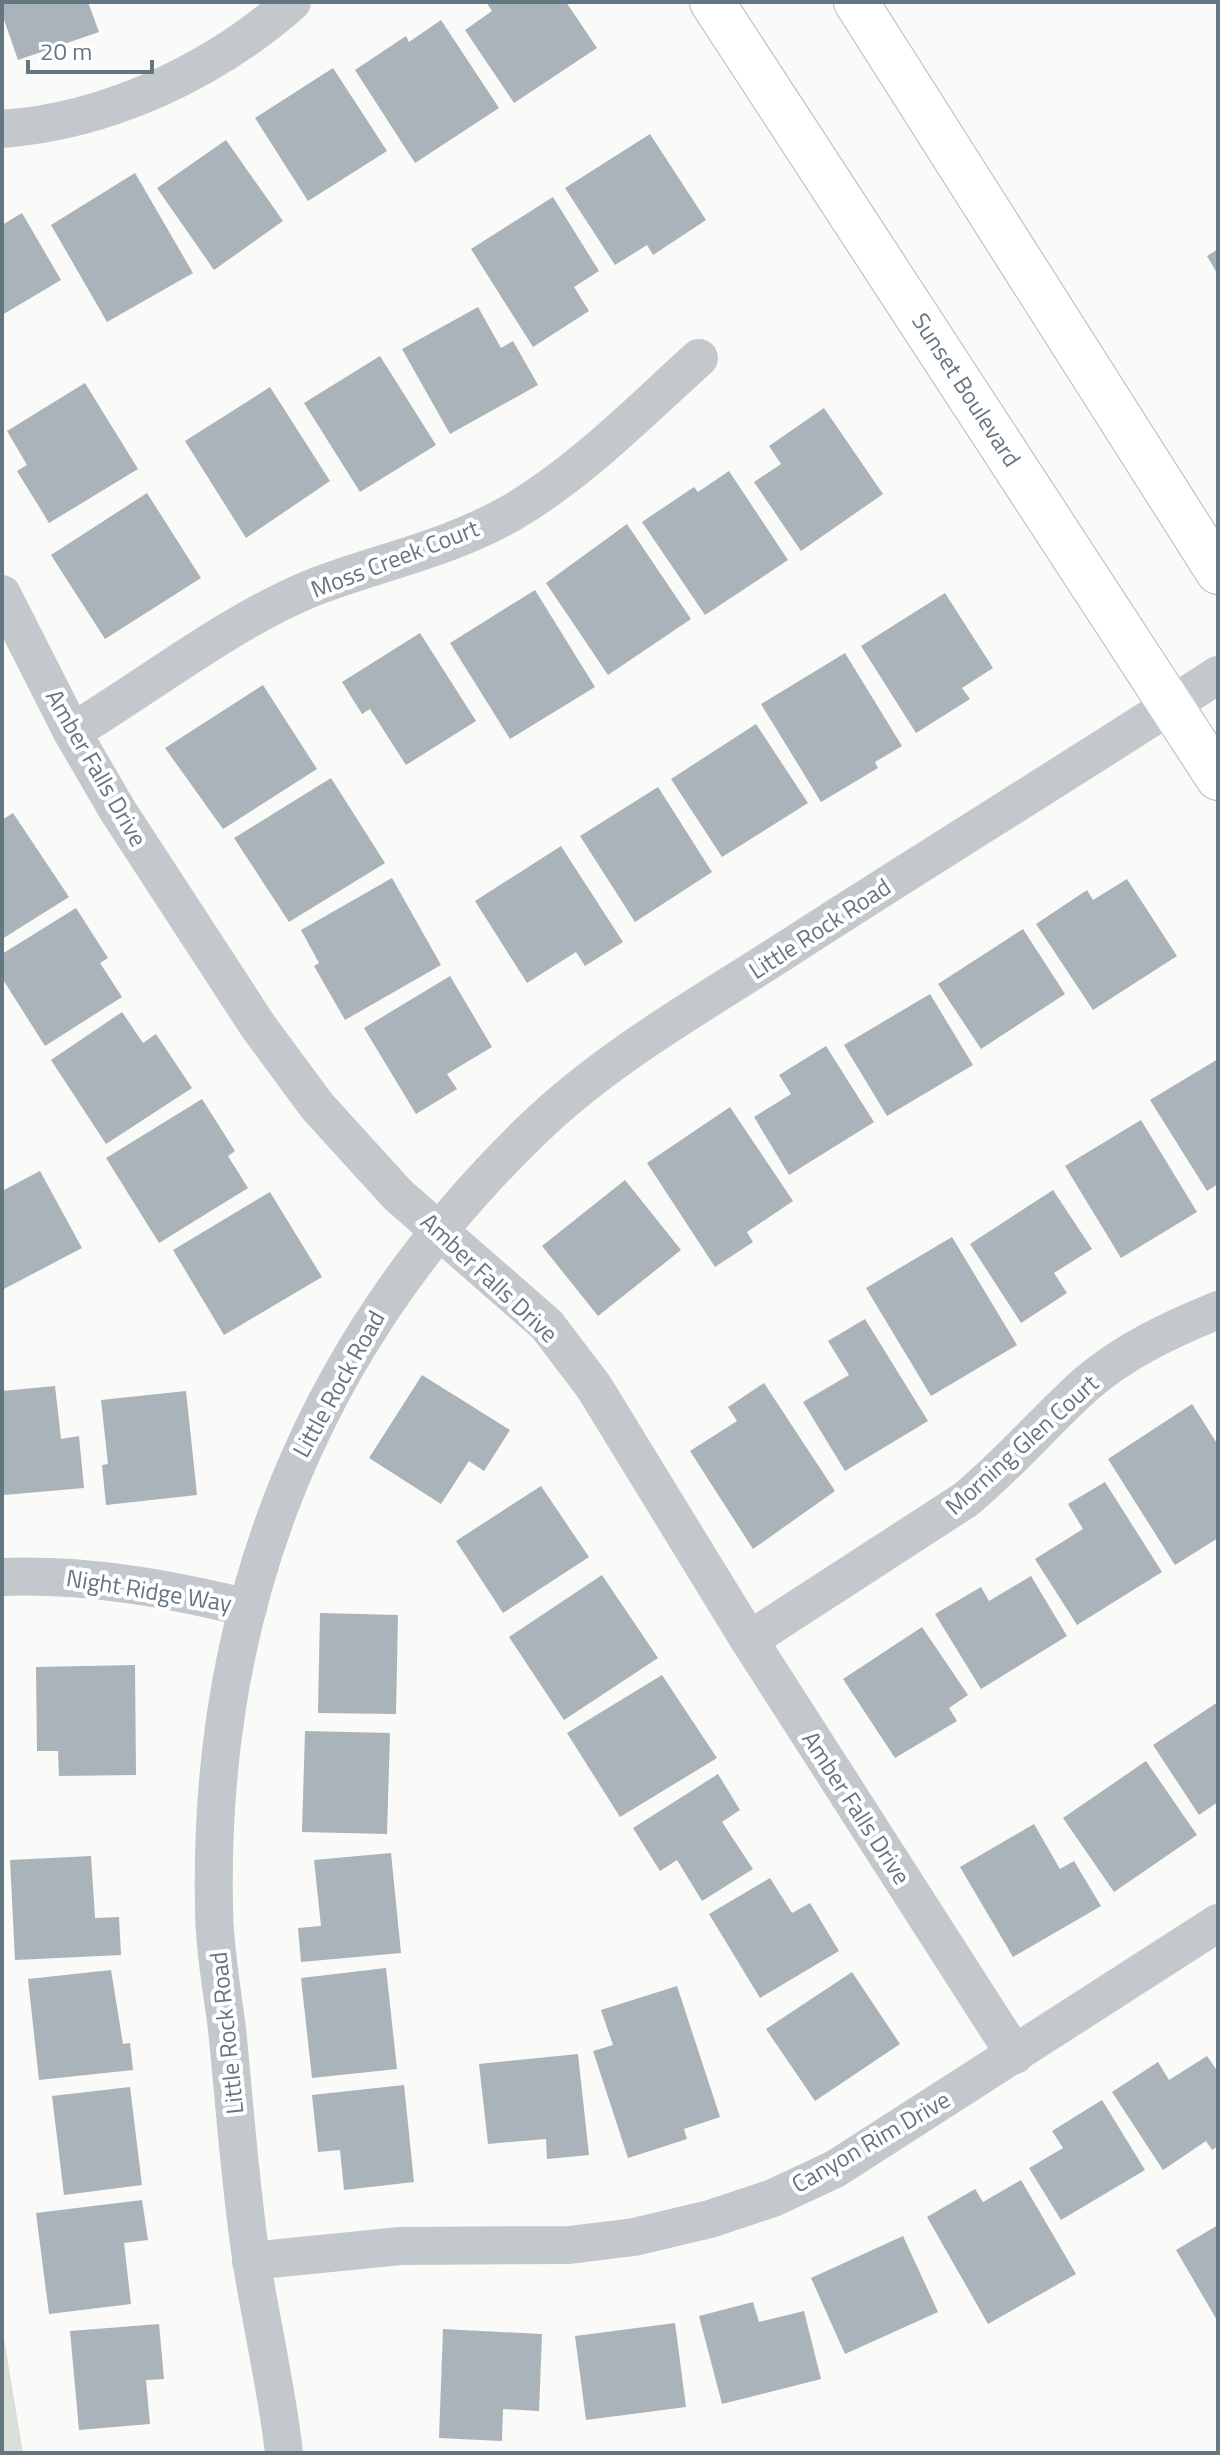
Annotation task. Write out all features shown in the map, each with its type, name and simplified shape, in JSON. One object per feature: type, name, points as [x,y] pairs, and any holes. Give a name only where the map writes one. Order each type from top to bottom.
[{"type":"main road","name":"Sunset Boulevard","points":[[712,2],[1218,778]]},
{"type":"main road","points":[[856,2],[1218,572]]},
{"type":"street","points":[[2,129],[85,113],[146,93],[208,65],[257,33],[292,2]]},
{"type":"street","name":"Moss Creek Court","points":[[72,732],[247,622],[312,589],[447,545],[513,512],[572,469],[699,358]]},
{"type":"street","name":"Amber Falls Drive","points":[[2,594],[72,732],[118,811],[258,1026],[317,1106],[382,1180],[547,1325],[594,1387],[749,1640],[1015,2055]]},
{"type":"street","name":"Little Rock Road","points":[[284,2453],[251,2261],[213,1911],[215,1826],[223,1725],[259,1559],[299,1455],[363,1332],[441,1230],[534,1128],[608,1069],[803,939],[1218,675]]},
{"type":"street","name":"Morning Glen Court","points":[[749,1640],[965,1500],[996,1474],[1087,1384],[1129,1353],[1218,1310]]},
{"type":"street","name":"Night Ridge Way","points":[[2,1577],[60,1575],[110,1580],[248,1608]]},
{"type":"street","name":"Canyon Rim Drive","points":[[251,2261],[401,2246],[591,2243],[710,2219],[773,2198],[835,2169],[1215,1930]]},
{"type":"shaded area","points":[[2,2327],[23,2453],[2,2453]]},
{"type":"building","points":[[2,2],[88,2],[99,32],[18,60],[2,14]]},
{"type":"building","points":[[486,2],[566,2],[597,48],[514,103],[465,30],[492,11]]},
{"type":"building","points":[[441,20],[499,108],[415,163],[355,70],[406,36],[409,42]]},
{"type":"building","points":[[333,68],[387,151],[308,201],[255,118]]},
{"type":"building","points":[[650,134],[706,220],[653,255],[647,245],[615,265],[565,188]]},
{"type":"building","points":[[226,140],[283,221],[214,270],[157,188]]},
{"type":"building","points":[[135,173],[193,273],[107,322],[51,225]]},
{"type":"building","points":[[553,197],[599,271],[574,287],[589,311],[533,347],[471,249]]},
{"type":"building","points":[[22,213],[61,280],[2,315],[2,225]]},
{"type":"building","points":[[1218,249],[1218,275],[1207,256]]},
{"type":"building","points":[[478,307],[501,348],[513,341],[538,385],[450,434],[402,349]]},
{"type":"building","points":[[380,356],[436,445],[360,492],[304,403]]},
{"type":"building","points":[[85,383],[138,469],[49,523],[17,471],[27,465],[7,431]]},
{"type":"building","points":[[270,387],[330,481],[246,538],[185,441]]},
{"type":"building","points":[[824,408],[883,494],[801,551],[754,482],[781,464],[769,446]]},
{"type":"building","points":[[729,471],[788,560],[705,615],[642,522],[694,487],[698,492]]},
{"type":"building","points":[[147,493],[201,578],[105,639],[51,555]]},
{"type":"building","points":[[627,524],[691,619],[608,675],[546,583]]},
{"type":"building","points":[[535,590],[595,687],[510,739],[450,643]]},
{"type":"building","points":[[945,593],[993,668],[962,688],[970,699],[916,733],[861,646]]},
{"type":"building","points":[[420,633],[476,721],[406,765],[370,709],[362,714],[342,682]]},
{"type":"building","points":[[845,653],[902,746],[875,762],[878,768],[821,802],[761,704]]},
{"type":"building","points":[[263,685],[317,769],[223,829],[165,748]]},
{"type":"building","points":[[756,724],[808,803],[722,857],[671,779]]},
{"type":"building","points":[[331,778],[385,863],[289,922],[234,838]]},
{"type":"building","points":[[658,787],[712,872],[635,922],[580,836]]},
{"type":"building","points":[[13,813],[69,897],[2,939],[2,820]]},
{"type":"building","points":[[561,846],[623,942],[585,966],[576,952],[527,983],[475,901]]},
{"type":"building","points":[[392,878],[441,965],[345,1020],[314,966],[319,963],[301,930]]},
{"type":"building","points":[[1127,879],[1177,956],[1093,1010],[1036,924],[1087,890],[1093,900]]},
{"type":"building","points":[[76,908],[108,958],[100,963],[122,997],[45,1046],[2,978],[2,954]]},
{"type":"building","points":[[1023,929],[1065,994],[981,1049],[938,984]]},
{"type":"building","points":[[450,976],[492,1047],[447,1074],[457,1089],[416,1114],[364,1028]]},
{"type":"building","points":[[930,994],[973,1065],[887,1116],[844,1045]]},
{"type":"building","points":[[122,1012],[143,1043],[156,1034],[192,1088],[106,1144],[51,1060]]},
{"type":"building","points":[[826,1046],[874,1122],[789,1175],[754,1117],[791,1094],[779,1075]]},
{"type":"building","points":[[1218,1059],[1218,1184],[1207,1191],[1150,1100]]},
{"type":"building","points":[[202,1099],[235,1151],[228,1156],[248,1188],[159,1243],[106,1158]]},
{"type":"building","points":[[730,1107],[793,1201],[747,1232],[753,1242],[715,1267],[647,1163]]},
{"type":"building","points":[[1141,1120],[1197,1212],[1121,1258],[1065,1166]]},
{"type":"building","points":[[40,1171],[82,1248],[2,1290],[2,1191]]},
{"type":"building","points":[[625,1180],[681,1250],[598,1316],[542,1246]]},
{"type":"building","points":[[1053,1190],[1092,1249],[1054,1273],[1067,1293],[1021,1323],[970,1244]]},
{"type":"building","points":[[270,1192],[322,1277],[224,1335],[173,1250]]},
{"type":"building","points":[[952,1237],[1017,1345],[931,1396],[866,1288]]},
{"type":"building","points":[[865,1319],[928,1421],[845,1471],[803,1402],[849,1375],[828,1341]]},
{"type":"building","points":[[422,1375],[510,1430],[484,1471],[469,1461],[441,1504],[369,1458]]},
{"type":"building","points":[[764,1383],[835,1491],[753,1549],[690,1451],[737,1421],[728,1407]]},
{"type":"building","points":[[55,1386],[61,1439],[79,1436],[84,1488],[4,1495],[2,1391]]},
{"type":"building","points":[[186,1391],[197,1495],[106,1505],[102,1465],[108,1464],[101,1400]]},
{"type":"building","points":[[1192,1404],[1218,1445],[1218,1538],[1175,1565],[1108,1459]]},
{"type":"building","points":[[1105,1482],[1162,1572],[1077,1625],[1035,1559],[1083,1529],[1068,1504]]},
{"type":"building","points":[[541,1486],[589,1557],[503,1613],[456,1541]]},
{"type":"building","points":[[602,1575],[658,1658],[564,1720],[509,1637]]},
{"type":"building","points":[[1031,1576],[1067,1636],[981,1689],[935,1614],[981,1587],[989,1601]]},
{"type":"building","points":[[320,1613],[398,1615],[396,1714],[318,1713]]},
{"type":"building","points":[[922,1627],[968,1695],[949,1708],[957,1721],[895,1758],[843,1679]]},
{"type":"building","points":[[135,1665],[136,1775],[59,1776],[58,1751],[37,1751],[36,1667]]},
{"type":"building","points":[[662,1675],[717,1758],[620,1817],[567,1733]]},
{"type":"building","points":[[1218,1702],[1218,1802],[1199,1815],[1153,1745]]},
{"type":"building","points":[[305,1731],[390,1733],[387,1834],[302,1832]]},
{"type":"building","points":[[1146,1761],[1197,1835],[1114,1892],[1063,1818]]},
{"type":"building","points":[[718,1774],[740,1810],[722,1822],[753,1869],[702,1901],[677,1860],[660,1871],[633,1828]]},
{"type":"building","points":[[1034,1824],[1060,1869],[1074,1861],[1101,1906],[1013,1957],[960,1867]]},
{"type":"building","points":[[391,1853],[401,1953],[301,1962],[298,1928],[321,1926],[314,1860]]},
{"type":"building","points":[[91,1856],[95,1918],[119,1917],[121,1955],[15,1960],[10,1860]]},
{"type":"building","points":[[770,1878],[792,1913],[810,1903],[839,1951],[760,1998],[709,1914]]},
{"type":"building","points":[[386,1968],[397,2069],[312,2078],[301,1978]]},
{"type":"building","points":[[111,1970],[123,2044],[130,2043],[133,2070],[39,2080],[28,1979]]},
{"type":"building","points":[[852,1972],[900,2044],[815,2101],[766,2029]]},
{"type":"building","points":[[677,1986],[720,2117],[684,2129],[687,2139],[628,2158],[593,2051],[613,2045],[601,2010]]},
{"type":"building","points":[[578,2054],[589,2155],[547,2159],[546,2139],[488,2144],[479,2064]]},
{"type":"building","points":[[1207,2056],[1218,2072],[1218,2146],[1212,2150],[1206,2141],[1163,2170],[1112,2092],[1158,2062],[1169,2080]]},
{"type":"building","points":[[404,2085],[414,2182],[344,2190],[340,2150],[318,2152],[312,2095]]},
{"type":"building","points":[[130,2087],[142,2185],[64,2195],[52,2096]]},
{"type":"building","points":[[1102,2100],[1145,2170],[1061,2220],[1029,2168],[1063,2148],[1052,2131]]},
{"type":"building","points":[[1021,2180],[1076,2274],[988,2324],[927,2217],[975,2189],[983,2202]]},
{"type":"building","points":[[142,2200],[148,2240],[124,2243],[131,2304],[49,2314],[36,2213]]},
{"type":"building","points":[[1218,2225],[1218,2322],[1176,2250]]},
{"type":"building","points":[[903,2236],[938,2312],[845,2354],[811,2278]]},
{"type":"building","points":[[753,2302],[759,2322],[804,2311],[821,2379],[722,2404],[699,2316]]},
{"type":"building","points":[[675,2323],[686,2407],[586,2420],[575,2336]]},
{"type":"building","points":[[159,2324],[164,2379],[146,2380],[150,2424],[79,2430],[70,2331]]},
{"type":"building","points":[[443,2329],[542,2334],[539,2411],[503,2409],[502,2441],[439,2438]]}]
